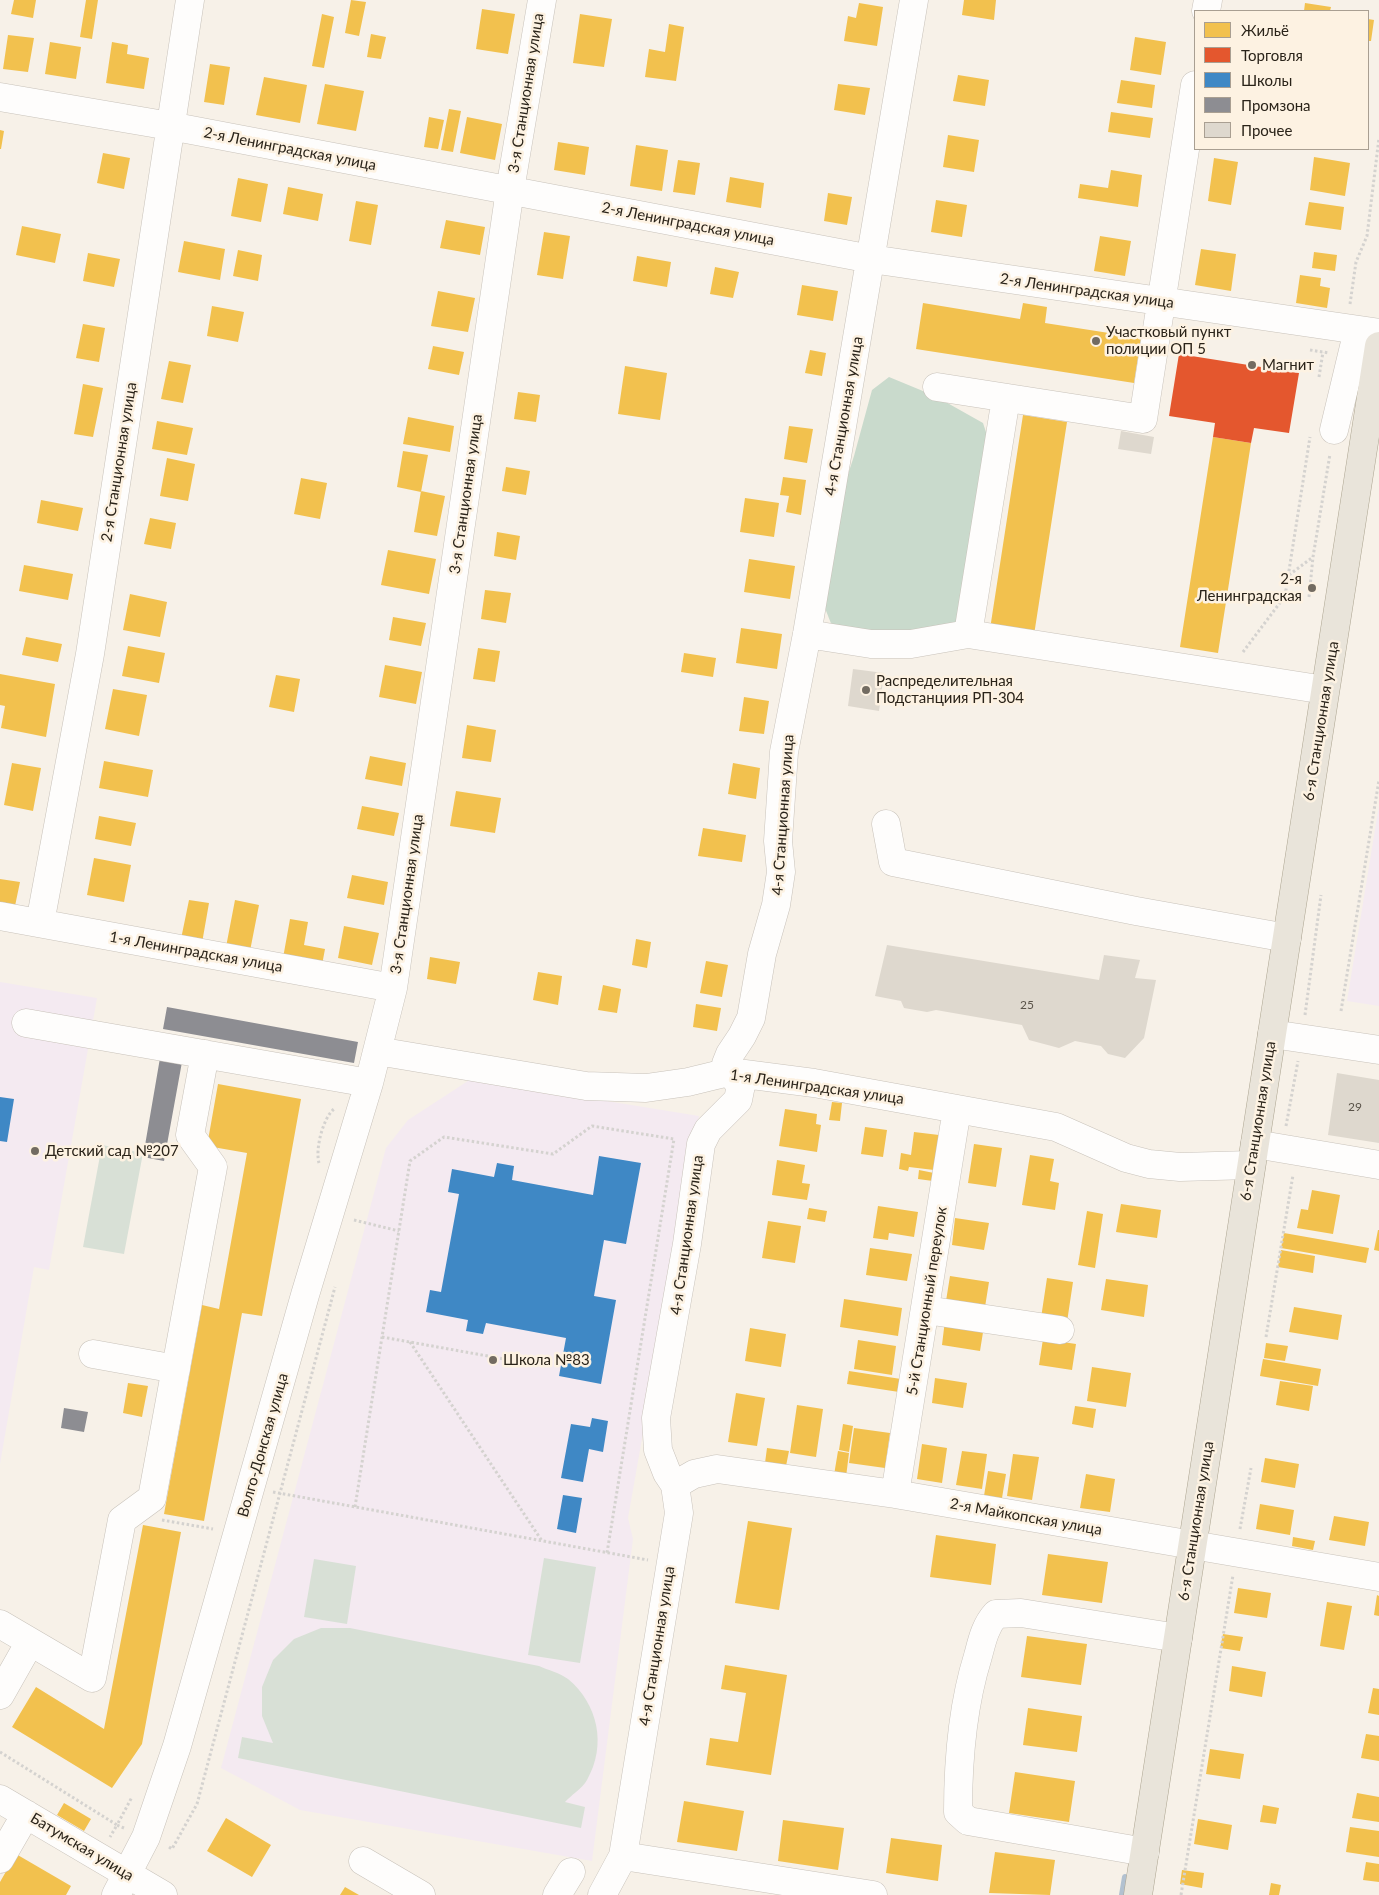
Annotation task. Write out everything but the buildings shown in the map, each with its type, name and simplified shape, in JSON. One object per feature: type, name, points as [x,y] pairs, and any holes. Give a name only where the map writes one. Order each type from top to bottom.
[{"type":"main road","name":"6-я Станционная улица","points":[[1138,1895],[1326,690],[1370,342]]},
{"type":"street","name":"2-я Станционная улица","points":[[40,924],[90,654],[190,0]]},
{"type":"street","name":"3-я Станционная улица","points":[[393,988],[510,190],[542,0]]},
{"type":"street","name":"4-я Станционная улица","points":[[602,1895],[622,1856],[679,1513],[675,1485],[667,1473],[658,1450],[656,1418],[687,1244],[701,1144],[708,1130],[738,1100],[741,1085],[729,1072],[726,1064],[751,1018],[762,954],[776,905],[781,872],[778,841],[784,752],[807,634],[914,0]]},
{"type":"street","points":[[936,388],[1144,419],[1194,93]]},
{"type":"street","name":"2-я Ленинградская улица","points":[[0,97],[170,126],[871,259],[1162,301],[1370,342]]},
{"type":"street","points":[[1322,430],[1370,342]]},
{"type":"street","points":[[968,634],[1006,398]]},
{"type":"street","points":[[807,634],[870,644],[911,644],[968,634],[1326,690]]},
{"type":"street","points":[[886,824],[893,862],[1126,909],[1287,938]]},
{"type":"street","name":"1-я Ленинградская улица","points":[[0,916],[393,988]]},
{"type":"street","name":"Волго-Донская улица","points":[[122,1884],[146,1838],[177,1746],[305,1295],[370,1083],[393,988]]},
{"type":"street","points":[[26,1023],[370,1083]]},
{"type":"street","points":[[1272,1034],[1379,1050]]},
{"type":"street","name":"1-я Ленинградская улица","points":[[377,1051],[586,1086],[646,1088],[688,1082],[729,1072],[814,1083],[1056,1127],[1126,1158],[1149,1164],[1180,1167],[1253,1154],[1297,1151],[1379,1165]]},
{"type":"street","points":[[0,1624],[92,1678],[122,1520],[152,1498],[213,1167],[190,1135],[205,1054]]},
{"type":"street","name":"5-й Станционный переулок","points":[[895,1494],[957,1109]]},
{"type":"street","points":[[926,1310],[1060,1330]]},
{"type":"street","points":[[92,1354],[176,1370]]},
{"type":"street","name":"2-я Майкопская улица","points":[[675,1485],[694,1474],[717,1469],[895,1494],[1379,1577]]},
{"type":"street","points":[[1145,1852],[968,1821],[958,1812],[958,1762],[967,1690],[987,1623],[996,1614],[1021,1612],[1178,1638]]},
{"type":"street","points":[[0,1694],[30,1642]]},
{"type":"street","name":"Батумская улица","points":[[0,1798],[99,1857],[122,1884],[163,1895]]},
{"type":"street","points":[[0,1859],[26,1814]]},
{"type":"street","points":[[622,1856],[873,1895]]},
{"type":"street","points":[[363,1861],[421,1895]]},
{"type":"street","points":[[558,1895],[571,1872]]},
{"type":"path","points":[[1370,342],[1356,262],[1367,236],[1379,138]]},
{"type":"path","points":[[1319,382],[1323,352]]},
{"type":"path","points":[[1309,597],[1322,430]]},
{"type":"path","points":[[1226,674],[1286,596],[1288,576],[1322,430]]},
{"type":"path","points":[[1288,576],[1313,557]]},
{"type":"path","points":[[1341,1011],[1379,780]]},
{"type":"path","points":[[355,1507],[410,1161],[444,1137],[553,1154],[592,1126],[674,1139],[607,1553]]},
{"type":"path","points":[[1266,1337],[1297,1151]]},
{"type":"path","points":[[382,1337],[521,1362]]},
{"type":"path","points":[[410,1342],[542,1541]]},
{"type":"path","points":[[1240,1536],[1251,1468]]},
{"type":"path","points":[[250,1488],[670,1564]]},
{"type":"path","points":[[1181,1895],[1233,1574]]},
{"type":"path","points":[[0,1752],[117,1824],[99,1857]]},
{"type":"shaded area","points":[[1379,805],[1379,1006],[1347,1001]]},
{"type":"shaded area","name":"Детский сад №207","points":[[0,982],[97,998],[49,1270],[34,1267],[0,1464]]},
{"type":"shaded area","name":"Школа №83","points":[[471,1079],[699,1116],[628,1518],[633,1539],[592,1861],[300,1810],[221,1768],[386,1148],[408,1120]]},
{"type":"shaded area","points":[[102,1145],[143,1153],[124,1254],[83,1247]]},
{"type":"shaded area","points":[[544,1558],[596,1567],[580,1663],[528,1655]]},
{"type":"shaded area","points":[[314,1559],[356,1566],[347,1624],[304,1617]]},
{"type":"shaded area","points":[[321,1628],[350,1628],[539,1666],[568,1679],[586,1700],[596,1726],[598,1739],[597,1753],[587,1780],[565,1802],[585,1807],[581,1828],[238,1758],[242,1737],[273,1743],[262,1716],[262,1687],[273,1660],[294,1639]]},
{"type":"green space","points":[[889,377],[935,396],[983,423],[990,444],[961,621],[911,640],[832,626],[823,603],[829,532],[854,456],[872,390]]},
{"type":"waterway","points":[[1122,1895],[1125,1877]]},
{"type":"place","name":"Участковый пункт полиции ОП 5","points":[[1096,341]]},
{"type":"place","name":"Магнит","points":[[1252,365]]},
{"type":"place","name":"2-я Ленинградская","points":[[1312,588]]},
{"type":"place","name":"Распределительная Подстанциия РП-304","points":[[866,690]]},
{"type":"place","name":"Детский сад №207","points":[[35,1151]]},
{"type":"place","name":"Школа №83","points":[[493,1360]]}]
